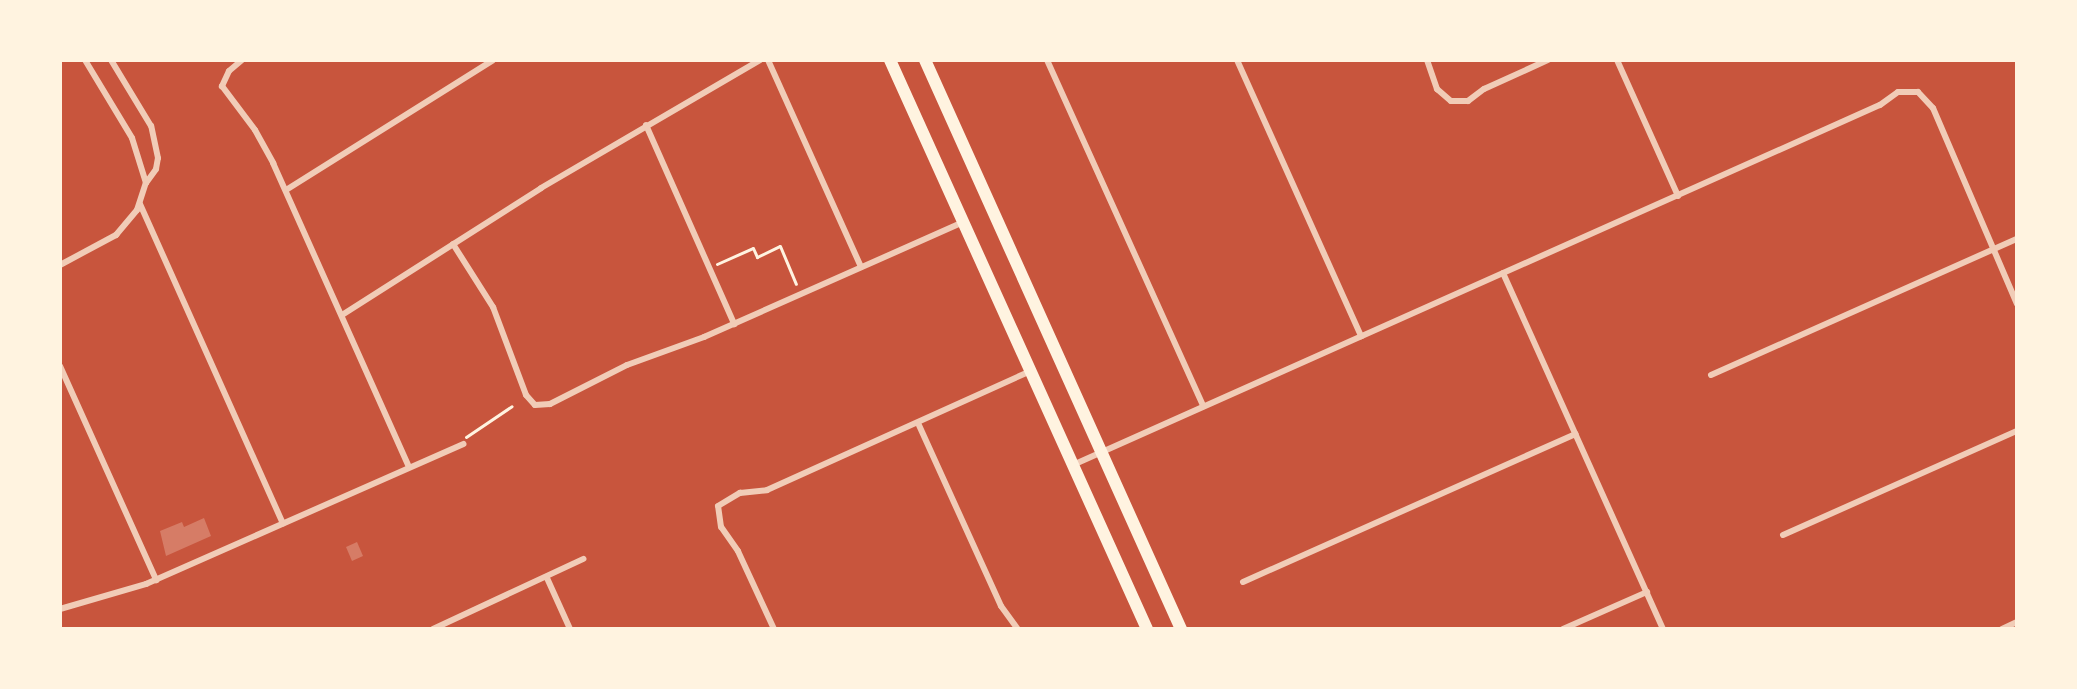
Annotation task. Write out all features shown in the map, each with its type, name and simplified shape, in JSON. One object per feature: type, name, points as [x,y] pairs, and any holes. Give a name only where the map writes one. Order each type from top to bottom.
[{"type":"main road","points":[[890,60],[1075,464],[1147,629]]},
{"type":"main road","points":[[925,60],[1180,629]]},
{"type":"street","points":[[85,60],[132,138],[146,183]]},
{"type":"street","points":[[60,265],[106,244],[140,204],[146,183],[156,169],[156,142],[143,109],[111,60]]},
{"type":"street","points":[[242,60],[229,71],[222,86],[259,137],[286,190],[409,468]]},
{"type":"street","points":[[286,190],[493,60]]},
{"type":"street","points":[[342,315],[646,125],[760,60]]},
{"type":"street","points":[[768,60],[861,267]]},
{"type":"street","points":[[1047,60],[1203,406]]},
{"type":"street","points":[[1237,60],[1361,336]]},
{"type":"street","points":[[1427,60],[1437,89],[1451,101],[1468,101],[1484,89],[1548,60]]},
{"type":"street","points":[[1617,60],[1678,196]]},
{"type":"street","points":[[1075,464],[1880,105],[1898,92],[1917,92],[1933,108],[2017,304]]},
{"type":"street","points":[[646,125],[734,324]]},
{"type":"street","points":[[140,204],[283,523]]},
{"type":"street","points":[[453,244],[493,307],[526,395],[535,405],[550,404],[627,365],[734,324],[963,221]]},
{"type":"street","points":[[1711,375],[2017,239]]},
{"type":"street","points":[[1503,273],[1663,629]]},
{"type":"street","points":[[60,366],[156,580]]},
{"type":"street","points":[[774,629],[738,551],[721,527],[718,506],[740,493],[766,490],[1031,371]]},
{"type":"street","points":[[918,423],[1001,606],[1018,629]]},
{"type":"street","points":[[1784,534],[2017,431]]},
{"type":"street","points":[[1243,582],[1576,434]]},
{"type":"street","points":[[60,609],[156,580],[409,468],[464,440]]},
{"type":"street","points":[[433,629],[547,578],[583,559]]},
{"type":"street","points":[[547,578],[570,629]]},
{"type":"street","points":[[1563,629],[1647,592]]},
{"type":"street","points":[[2002,629],[2017,622]]},
{"type":"path","points":[[716,264],[753,248],[757,256],[780,246],[797,286]]},
{"type":"path","points":[[464,440],[512,406]]},
{"type":"building","points":[[204,518],[211,536],[166,556],[160,531],[182,522],[184,527]]},
{"type":"building","points":[[357,542],[363,556],[352,561],[346,547]]}]
